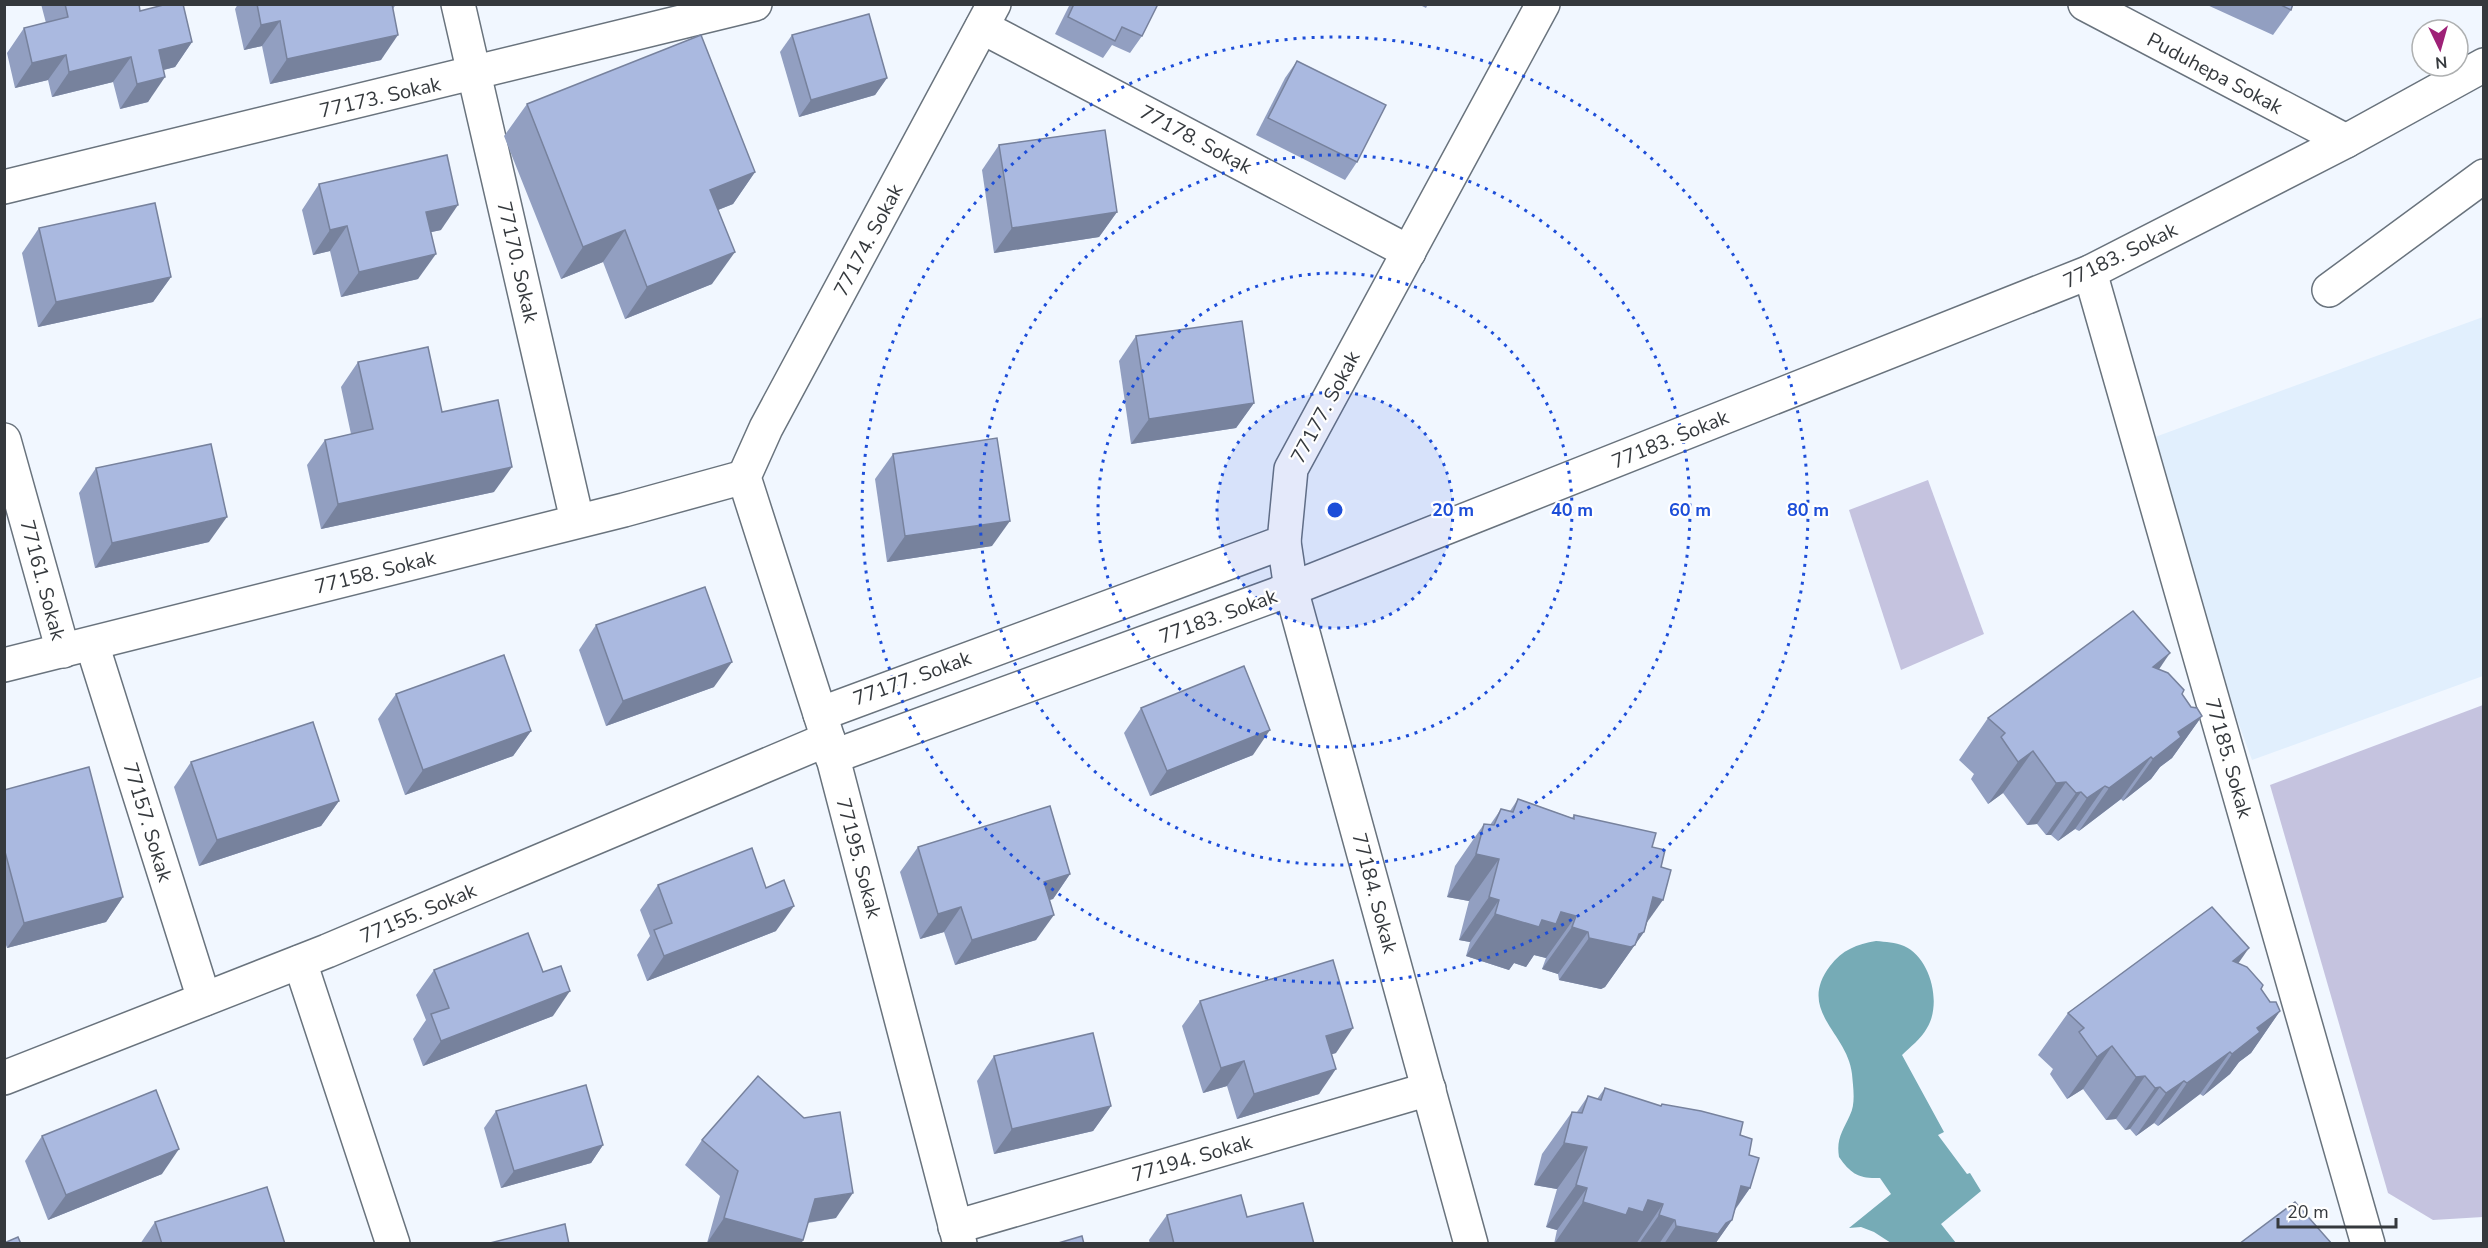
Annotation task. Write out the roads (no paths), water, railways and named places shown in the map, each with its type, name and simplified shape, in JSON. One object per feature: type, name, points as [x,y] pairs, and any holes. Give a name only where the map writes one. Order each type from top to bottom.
[{"type":"street","name":"77170. Sokak","points":[[458,4],[577,520]]},
{"type":"street","name":"77173. Sokak","points":[[4,187],[755,4]]},
{"type":"street","name":"77177. Sokak","points":[[827,737],[1284,542],[1291,469],[1543,4]]},
{"type":"street","name":"Puduhepa Sokak","points":[[2085,4],[2346,141]]},
{"type":"street","name":"77178. Sokak","points":[[988,16],[1409,252]]},
{"type":"street","name":"77174. Sokak","points":[[744,477],[766,428],[988,16]]},
{"type":"street","name":"77183. Sokak","points":[[827,737],[1291,590],[2090,272],[2346,141],[2484,65]]},
{"type":"street","points":[[2329,290],[2484,176]]},
{"type":"street","name":"77185. Sokak","points":[[2090,272],[2368,1244]]},
{"type":"street","name":"77161. Sokak","points":[[4,440],[77,648]]},
{"type":"street","name":"77158. Sokak","points":[[4,664],[77,648],[577,520],[624,510],[744,477]]},
{"type":"street","name":"77195. Sokak","points":[[744,477],[827,737],[958,1235]]},
{"type":"street","name":"77184. Sokak","points":[[1284,542],[1291,590],[1471,1244]]},
{"type":"street","name":"77157. Sokak","points":[[77,648],[204,999]]},
{"type":"street","name":"77155. Sokak","points":[[4,1078],[300,962],[827,737]]},
{"type":"street","points":[[300,962],[393,1244]]},
{"type":"street","name":"77194. Sokak","points":[[958,1235],[1429,1089]]}]
